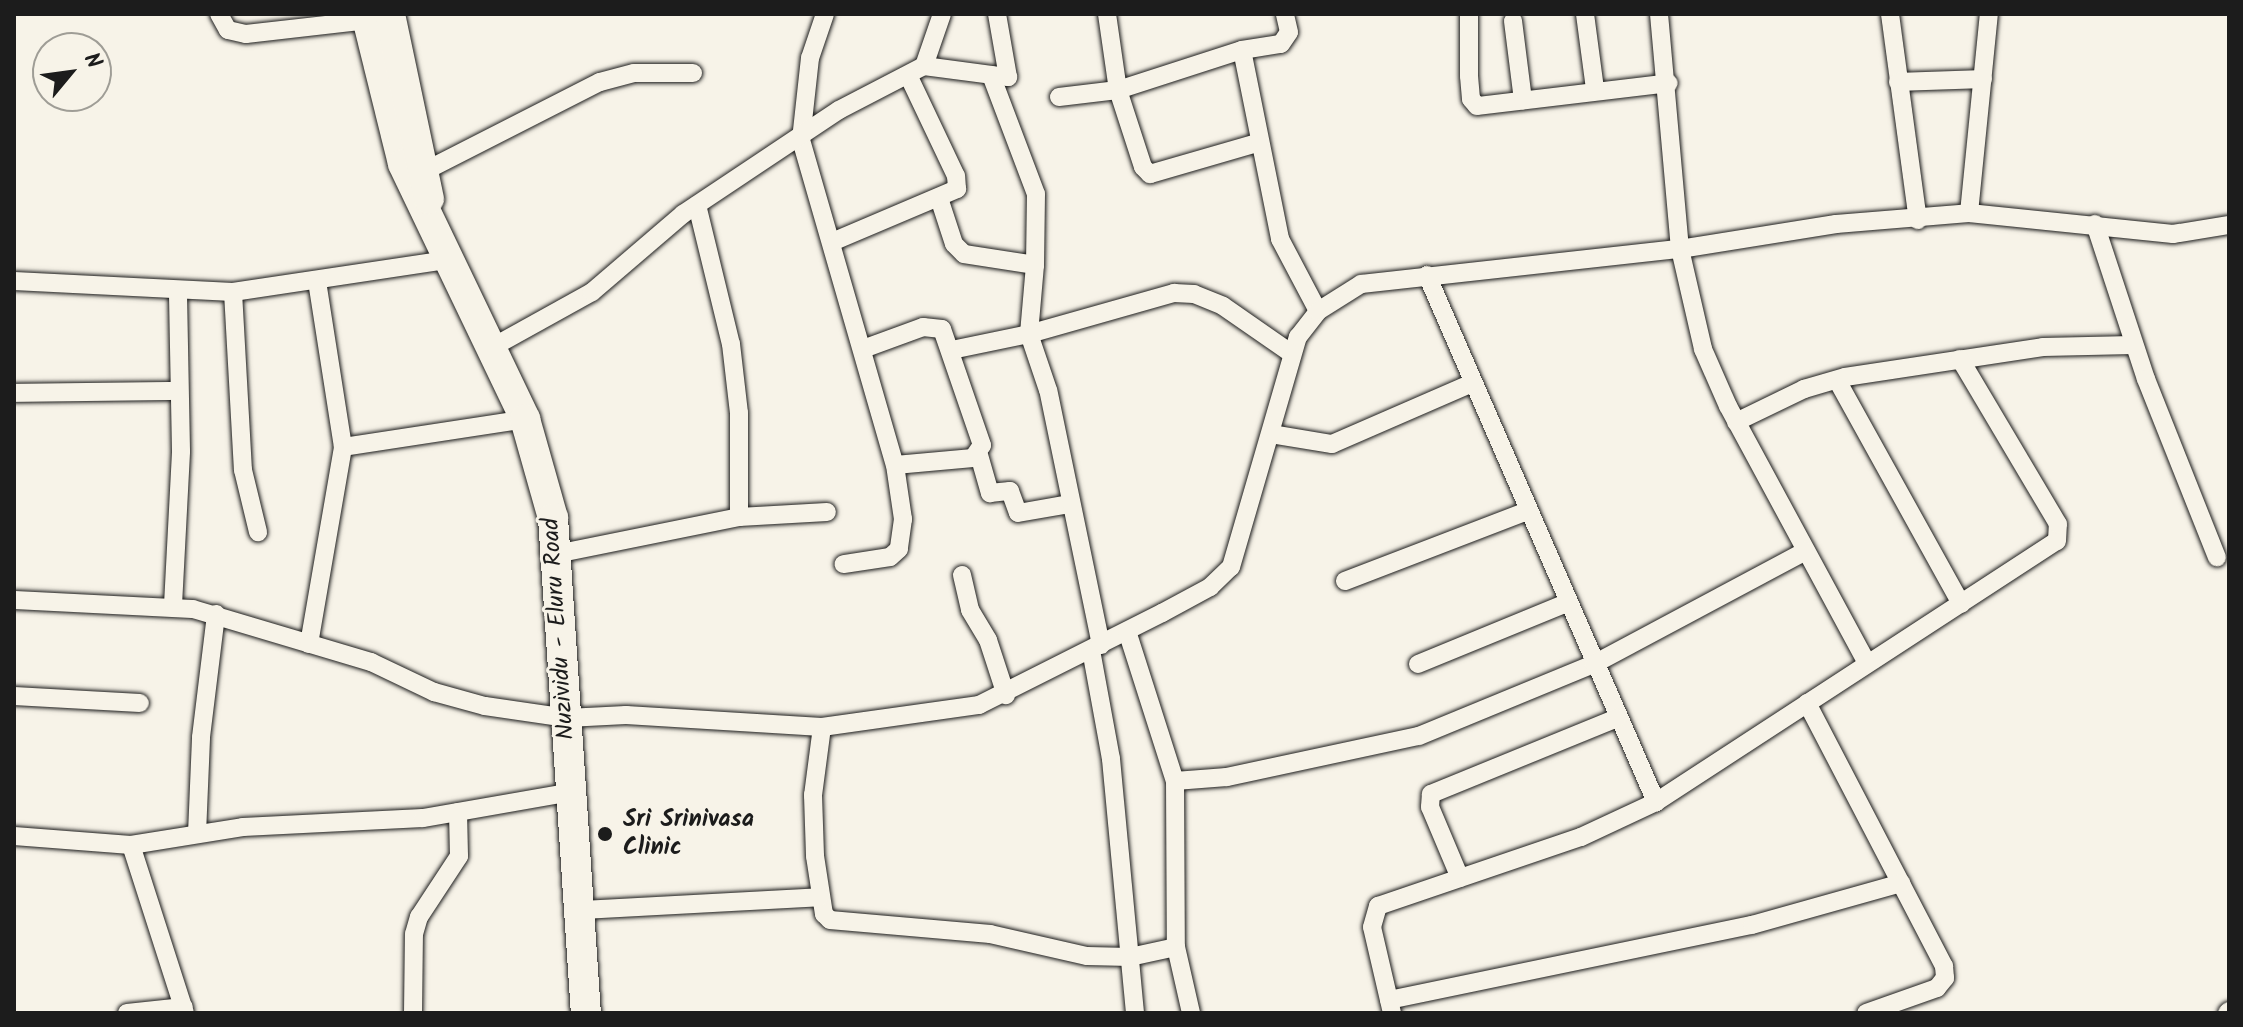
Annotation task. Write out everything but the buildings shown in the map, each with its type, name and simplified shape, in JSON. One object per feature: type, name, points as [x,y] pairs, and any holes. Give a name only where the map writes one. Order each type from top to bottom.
[{"type":"main road","name":"Nuzividu - Eluru Road","points":[[375,16],[425,171],[431,220]]},
{"type":"main road","name":"Nuzividu - Eluru Road","points":[[375,16],[403,164],[431,220],[446,260],[525,419],[553,518],[582,910],[586,1013]]},
{"type":"street","points":[[219,14],[228,30],[246,34],[375,16]]},
{"type":"street","points":[[825,14],[810,58],[801,140],[895,465],[903,519],[899,549],[890,557],[844,564]]},
{"type":"street","points":[[832,242],[953,193],[958,184],[916,71],[942,14]]},
{"type":"street","points":[[491,348],[592,292],[697,205],[801,140],[839,110],[916,71],[1008,77],[997,14]]},
{"type":"street","points":[[1107,14],[1118,90],[1143,167],[1150,174],[1257,143]]},
{"type":"street","points":[[1059,97],[1118,90],[1242,50],[1286,41],[1285,14]]},
{"type":"street","points":[[1469,14],[1474,104],[1669,83]]},
{"type":"street","points":[[1585,14],[1595,89]]},
{"type":"street","points":[[1659,14],[1669,83],[1680,249],[1703,349],[1736,422],[1867,663]]},
{"type":"street","points":[[1890,14],[1918,220]]},
{"type":"street","points":[[1969,213],[1989,14]]},
{"type":"street","points":[[1513,21],[1523,100]]},
{"type":"street","points":[[1242,50],[1257,143],[1280,239],[1318,311]]},
{"type":"street","points":[[425,171],[600,82],[634,73],[693,73]]},
{"type":"street","points":[[991,75],[1036,194],[1035,265],[1029,334],[1048,390],[1096,647],[1111,759],[1135,1013]]},
{"type":"street","points":[[1898,82],[1983,79]]},
{"type":"street","points":[[939,198],[954,244],[964,254],[1035,265]]},
{"type":"street","points":[[697,205],[731,344],[739,413],[739,517]]},
{"type":"street","points":[[14,600],[182,607],[216,614],[371,662],[434,692],[485,706],[567,718],[626,715],[822,727],[979,705],[1006,695],[1210,587],[1231,567],[1292,354],[1318,311],[1361,284],[1680,249],[1836,224],[1918,220],[1969,213],[2173,234],[2229,225]]},
{"type":"street","points":[[2095,224],[2133,345],[2217,557]]},
{"type":"street","points":[[14,281],[178,293],[233,292],[446,260]]},
{"type":"street","points":[[1427,275],[1656,802]]},
{"type":"street","points":[[309,644],[343,447],[317,281]]},
{"type":"street","points":[[233,292],[243,470],[258,532]]},
{"type":"street","points":[[178,293],[182,607]]},
{"type":"street","points":[[952,350],[1029,334],[1174,293],[1194,294],[1223,306],[1292,354]]},
{"type":"street","points":[[863,349],[934,326],[949,338],[982,445],[979,455],[990,493],[1010,491],[1018,513],[1070,504]]},
{"type":"street","points":[[1736,422],[1804,389],[1837,380],[2043,347],[2133,345]]},
{"type":"street","points":[[1901,883],[1738,928],[1391,1006],[1372,914],[1396,898],[1581,837],[1656,802],[1867,663],[2051,548],[2060,534],[1960,359]]},
{"type":"street","points":[[1837,380],[1961,604]]},
{"type":"street","points":[[1271,434],[1332,444],[1472,383]]},
{"type":"street","points":[[14,393],[179,391]]},
{"type":"street","points":[[343,447],[525,419]]},
{"type":"street","points":[[895,465],[979,455]]},
{"type":"street","points":[[1345,581],[1527,511]]},
{"type":"street","points":[[556,554],[739,517],[827,512]]},
{"type":"street","points":[[1175,781],[1227,777],[1419,736],[1594,664],[1806,551]]},
{"type":"street","points":[[962,575],[970,610],[988,640],[1006,695]]},
{"type":"street","points":[[1418,664],[1567,603]]},
{"type":"street","points":[[197,834],[201,737],[216,614]]},
{"type":"street","points":[[1127,631],[1175,781],[1176,947],[1191,1013]]},
{"type":"street","points":[[14,696],[140,703]]},
{"type":"street","points":[[1807,703],[1944,966],[1945,978],[1937,988],[1866,1013]]},
{"type":"street","points":[[1460,878],[1430,807],[1431,794],[1617,718]]},
{"type":"street","points":[[822,727],[813,795],[820,897],[824,914],[839,923],[990,934],[1087,956],[1130,957],[1176,947]]},
{"type":"street","points":[[14,836],[143,843],[197,834],[458,812],[572,792]]},
{"type":"street","points":[[413,1013],[414,934],[419,917],[459,856],[458,812]]},
{"type":"street","points":[[127,1013],[184,1010],[143,843]]},
{"type":"street","points":[[582,910],[820,897]]},
{"type":"place","name":"Sri Srinivasa Clinic","points":[[605,834]]}]
